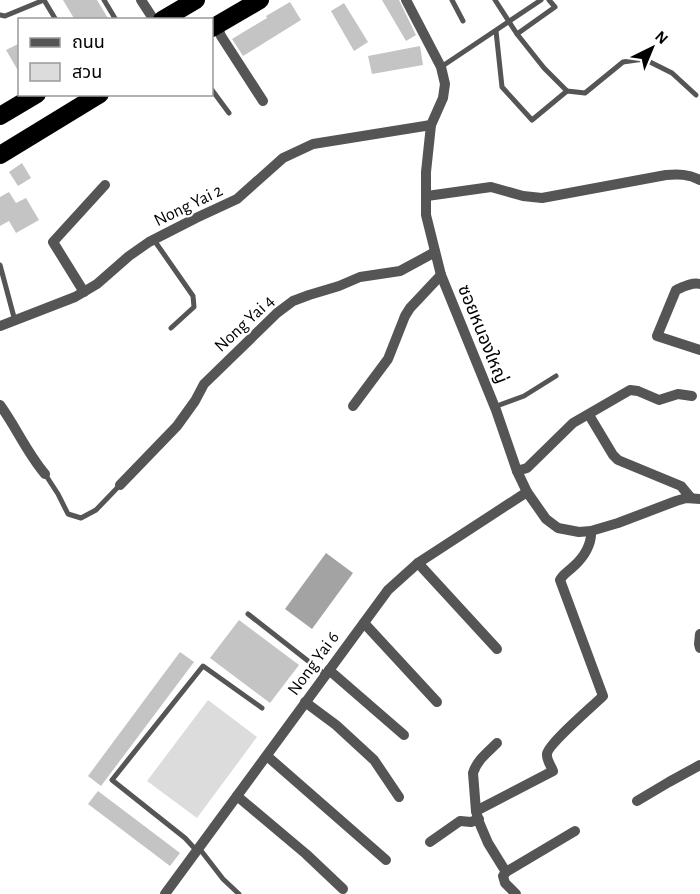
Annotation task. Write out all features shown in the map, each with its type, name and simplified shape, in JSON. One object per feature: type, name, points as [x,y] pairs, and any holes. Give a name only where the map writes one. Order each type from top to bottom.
[{"type":"highway","points":[[165,18],[196,0]]},
{"type":"highway","points":[[214,26],[260,0]]},
{"type":"highway","points":[[0,116],[33,96]]},
{"type":"highway","points":[[0,155],[97,96]]},
{"type":"street","points":[[141,0],[153,18]]},
{"type":"street","name":"ซอยหนองใหญ่","points":[[406,0],[441,67],[445,84],[443,98],[430,125],[426,172],[426,215],[435,252],[441,275],[527,492],[546,519],[558,528],[579,532],[618,523],[676,501],[695,499]]},
{"type":"street","points":[[214,26],[263,101]]},
{"type":"street","name":"Nong Yai 2","points":[[0,326],[84,292],[97,284],[129,256],[154,240],[237,199],[283,158],[313,144],[430,125]]},
{"type":"street","points":[[427,196],[491,188],[542,198],[666,175],[679,174],[700,180]]},
{"type":"street","points":[[84,292],[53,242],[105,185]]},
{"type":"street","name":"Nong Yai 4","points":[[120,484],[177,426],[204,384],[277,313],[293,301],[360,277],[400,271],[435,252]]},
{"type":"street","points":[[353,406],[388,359],[410,308],[441,275]]},
{"type":"street","points":[[699,283],[675,290],[657,336],[700,350]]},
{"type":"street","points":[[518,471],[527,468],[573,423],[630,390],[659,400],[678,394],[693,396]]},
{"type":"street","points":[[0,405],[9,416],[36,464],[45,474]]},
{"type":"street","points":[[589,415],[618,460],[681,486],[695,499]]},
{"type":"street","name":"Nong Yai 6","points":[[165,894],[388,590],[418,563],[527,492]]},
{"type":"street","points":[[429,842],[460,821],[471,822],[477,815],[554,771],[547,752],[561,735],[603,696],[560,580],[582,557],[589,545],[591,531]]},
{"type":"street","points":[[418,563],[497,649]]},
{"type":"street","points":[[364,623],[437,702]]},
{"type":"street","points":[[700,634],[700,648]]},
{"type":"street","points":[[328,673],[404,735]]},
{"type":"street","points":[[305,702],[336,724],[374,760],[399,797]]},
{"type":"street","points":[[497,743],[478,762],[473,772],[477,815],[488,843],[506,872]]},
{"type":"street","points":[[267,756],[386,860]]},
{"type":"street","points":[[638,801],[700,765]]},
{"type":"street","points":[[237,796],[306,854],[343,889]]},
{"type":"street","points":[[516,894],[505,883],[502,876],[575,831]]},
{"type":"lane","points":[[0,15],[5,16],[44,0],[55,18]]},
{"type":"lane","points":[[104,0],[115,18]]},
{"type":"lane","points":[[452,0],[463,21]]},
{"type":"lane","points":[[495,0],[517,34],[544,68],[567,91],[585,93],[623,62],[644,59],[672,72],[696,95]]},
{"type":"lane","points":[[441,67],[541,0]]},
{"type":"lane","points":[[549,0],[555,7]]},
{"type":"lane","points":[[517,34],[555,7],[561,0]]},
{"type":"lane","points":[[496,31],[502,87],[532,120],[567,91]]},
{"type":"lane","points":[[213,91],[229,113]]},
{"type":"lane","points":[[154,240],[192,296],[194,307],[171,328]]},
{"type":"lane","points":[[0,265],[15,321]]},
{"type":"lane","points":[[494,407],[524,396],[556,376]]},
{"type":"lane","points":[[45,474],[68,514],[81,518],[96,510],[120,484]]},
{"type":"lane","points":[[248,614],[328,673]]},
{"type":"lane","points":[[239,894],[198,849],[112,780],[203,666],[262,708]]},
{"type":"green space","points":[[208,700],[257,737],[197,818],[147,781]]},
{"type":"shaded area","points":[[326,553],[353,573],[312,629],[285,609]]},
{"type":"building","points":[[63,0],[97,0],[108,18],[74,18]]},
{"type":"building","points":[[382,0],[399,0],[416,35],[406,41]]},
{"type":"building","points":[[290,2],[301,20],[243,56],[232,39]]},
{"type":"building","points":[[344,3],[368,42],[354,51],[331,11]]},
{"type":"building","points":[[18,44],[18,71],[6,50]]},
{"type":"building","points":[[420,46],[423,65],[372,74],[368,56]]},
{"type":"building","points":[[22,163],[31,178],[18,186],[9,172]]},
{"type":"building","points":[[9,192],[16,203],[26,198],[39,220],[16,233],[9,221],[0,226],[0,197]]},
{"type":"building","points":[[239,620],[299,665],[270,703],[210,658]]},
{"type":"building","points":[[180,652],[194,662],[101,786],[88,776]]},
{"type":"building","points":[[98,791],[180,853],[170,866],[88,804]]}]
